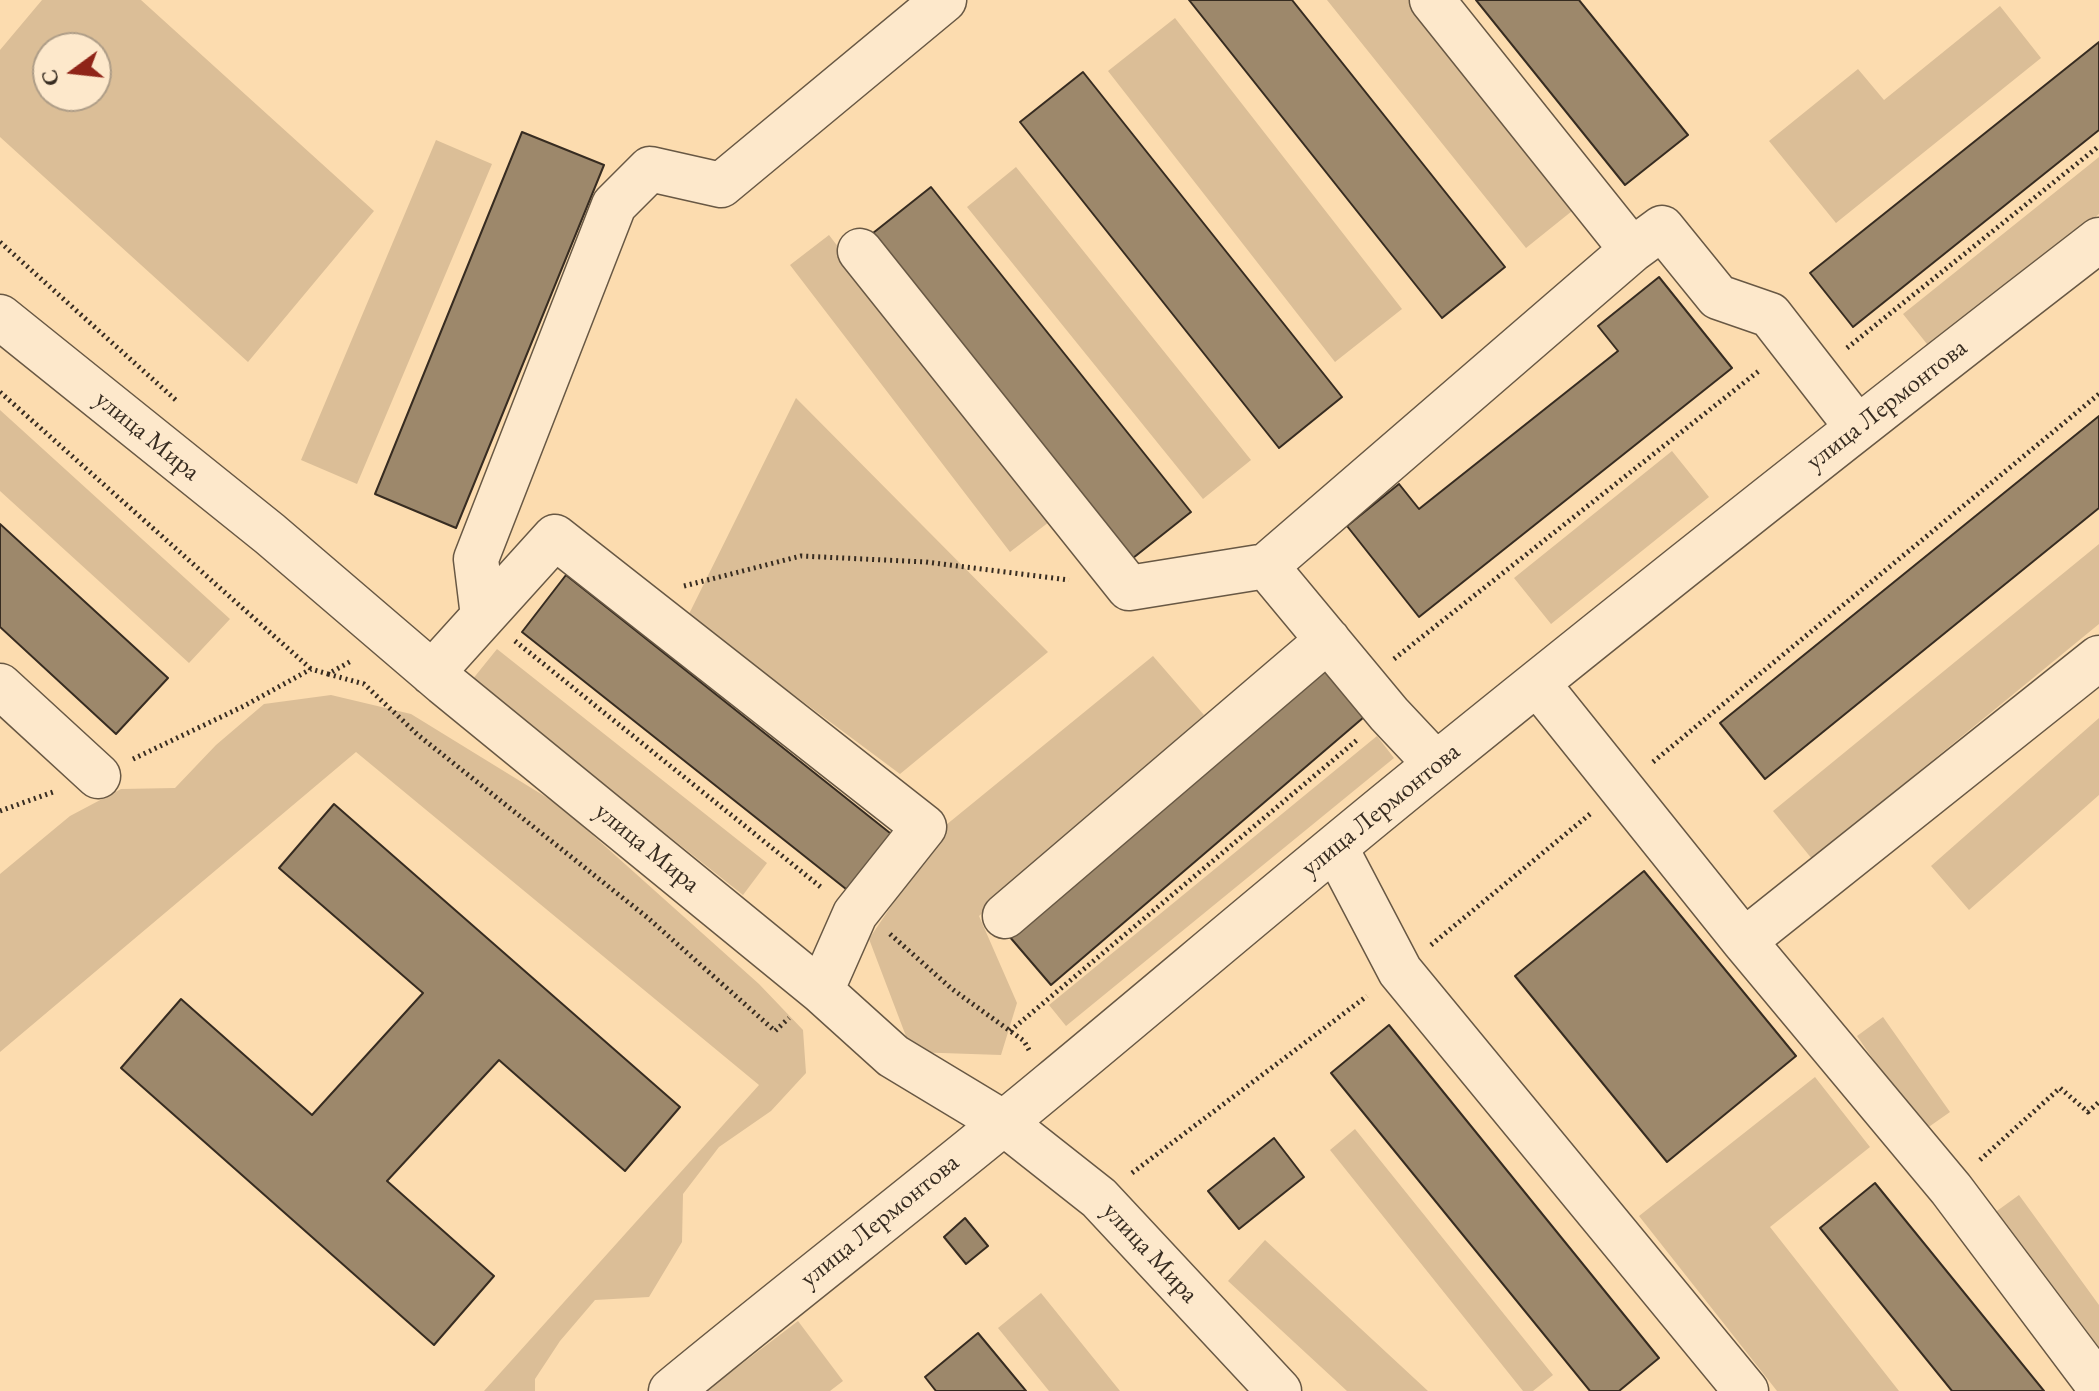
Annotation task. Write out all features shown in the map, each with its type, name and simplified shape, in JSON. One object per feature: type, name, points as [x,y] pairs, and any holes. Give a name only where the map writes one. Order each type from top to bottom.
[{"type":"street","points":[[483,616],[476,559],[614,205],[650,169],[721,185],[944,0]]},
{"type":"street","points":[[1432,0],[1632,250]]},
{"type":"street","points":[[860,251],[1129,588],[1266,566],[1632,250],[1662,228],[1718,297],[1770,315],[1857,427]]},
{"type":"street","name":"улица Лермонтова","points":[[671,1391],[1004,1123],[1436,764],[1857,427],[2099,240]]},
{"type":"street","name":"улица Мира","points":[[0,317],[270,534],[432,673],[821,991],[893,1056],[1004,1123],[1099,1198],[1279,1391]]},
{"type":"street","points":[[432,673],[555,537],[924,827],[855,914],[821,991]]},
{"type":"street","points":[[1266,566],[1376,698],[1436,764]]},
{"type":"street","points":[[1005,916],[1328,640]]},
{"type":"street","points":[[1744,941],[2099,658]]},
{"type":"street","points":[[1537,683],[1744,941],[1951,1189],[2099,1386]]},
{"type":"street","points":[[0,686],[98,776]]},
{"type":"street","points":[[1335,847],[1400,971],[1746,1391]]},
{"type":"path","points":[[1010,1031],[1376,698],[1803,359],[2099,146]]},
{"type":"path","points":[[0,392],[311,669],[364,684],[418,735],[648,918],[775,1031],[821,991]]},
{"type":"path","points":[[632,598],[801,556],[926,562],[1129,588]]},
{"type":"path","points":[[483,616],[855,914],[895,936],[952,989],[1024,1041],[1050,1085]]},
{"type":"path","points":[[328,674],[393,639]]},
{"type":"path","points":[[0,811],[98,776],[244,706],[311,669]]},
{"type":"path","points":[[1951,1189],[1998,1141],[2060,1088],[2088,1112],[2099,1102]]},
{"type":"shaded area","points":[[42,0],[141,0],[374,211],[248,362],[0,137],[0,50]]},
{"type":"shaded area","points":[[1327,0],[1412,0],[1577,207],[1526,248]]},
{"type":"shaded area","points":[[2000,6],[2041,58],[1836,223],[1769,141],[1858,69],[1884,100]]},
{"type":"shaded area","points":[[1175,18],[1402,309],[1335,362],[1108,71]]},
{"type":"shaded area","points":[[436,140],[492,164],[357,484],[301,460]]},
{"type":"shaded area","points":[[2099,157],[2099,214],[1931,349],[1903,314]]},
{"type":"shaded area","points":[[1016,167],[1251,460],[1203,499],[967,207]]},
{"type":"shaded area","points":[[829,235],[1049,522],[1010,552],[790,265]]},
{"type":"shaded area","points":[[796,398],[1048,652],[900,774],[688,616]]},
{"type":"shaded area","points":[[0,410],[230,619],[189,663],[0,491]]},
{"type":"shaded area","points":[[1672,451],[1709,497],[1551,624],[1514,578]]},
{"type":"shaded area","points":[[2099,544],[2099,624],[1812,859],[1773,811]]},
{"type":"shaded area","points":[[497,649],[767,863],[743,895],[472,680]]},
{"type":"shaded area","points":[[1153,656],[1204,715],[979,916],[1017,1003],[1001,1055],[912,1052],[869,939],[946,825]]},
{"type":"shaded area","points":[[331,695],[411,714],[559,805],[759,984],[803,1030],[806,1073],[771,1111],[719,1147],[683,1194],[682,1242],[649,1297],[595,1300],[560,1341],[535,1379],[535,1391],[484,1391],[759,1085],[356,752],[0,1052],[0,874],[70,816],[121,789],[175,788],[216,745],[264,704]]},
{"type":"shaded area","points":[[2099,718],[2099,795],[1969,910],[1931,866]]},
{"type":"shaded area","points":[[1377,736],[1394,758],[1066,1026],[1049,1005]]},
{"type":"shaded area","points":[[1883,1017],[1950,1112],[1923,1131],[1857,1036]]},
{"type":"shaded area","points":[[1815,1077],[1870,1147],[1770,1227],[1899,1391],[1777,1391],[1639,1216]]},
{"type":"shaded area","points":[[1355,1129],[1553,1375],[1533,1391],[1523,1391],[1330,1150]]},
{"type":"shaded area","points":[[2019,1195],[2099,1305],[2099,1365],[1990,1216]]},
{"type":"shaded area","points":[[1265,1240],[1428,1391],[1347,1391],[1228,1281]]},
{"type":"shaded area","points":[[1041,1293],[1120,1391],[1049,1391],[998,1328]]},
{"type":"shaded area","points":[[798,1321],[843,1381],[830,1391],[706,1391]]},
{"type":"building","points":[[1189,0],[1292,0],[1505,267],[1442,318]]},
{"type":"building","points":[[1476,0],[1579,0],[1688,135],[1625,185]]},
{"type":"building","points":[[2099,42],[2099,130],[1853,327],[1810,273]]},
{"type":"building","points":[[1083,72],[1342,397],[1279,448],[1020,122]]},
{"type":"building","points":[[522,132],[604,165],[456,528],[375,494]]},
{"type":"building","points":[[931,187],[1191,512],[1128,562],[868,237]]},
{"type":"building","points":[[1659,277],[1732,368],[1419,617],[1347,526],[1399,484],[1419,509],[1618,351],[1598,326]]},
{"type":"building","points":[[2099,416],[2099,508],[1765,779],[1720,723]]},
{"type":"building","points":[[0,524],[168,678],[116,734],[0,627]]},
{"type":"building","points":[[566,575],[895,837],[851,893],[522,632]]},
{"type":"building","points":[[1317,662],[1364,717],[1051,985],[1003,929]]},
{"type":"building","points":[[334,804],[680,1107],[625,1171],[499,1060],[387,1181],[494,1276],[434,1345],[121,1068],[181,999],[312,1115],[423,993],[279,868]]},
{"type":"building","points":[[1644,871],[1796,1056],[1667,1162],[1515,976]]},
{"type":"building","points":[[1389,1025],[1659,1358],[1619,1391],[1590,1391],[1331,1073]]},
{"type":"building","points":[[1274,1138],[1304,1177],[1239,1229],[1208,1191]]},
{"type":"building","points":[[1875,1183],[2044,1391],[1952,1391],[1820,1228]]},
{"type":"building","points":[[965,1218],[988,1246],[966,1264],[944,1237]]},
{"type":"building","points":[[978,1333],[1026,1391],[936,1391],[925,1377]]}]
